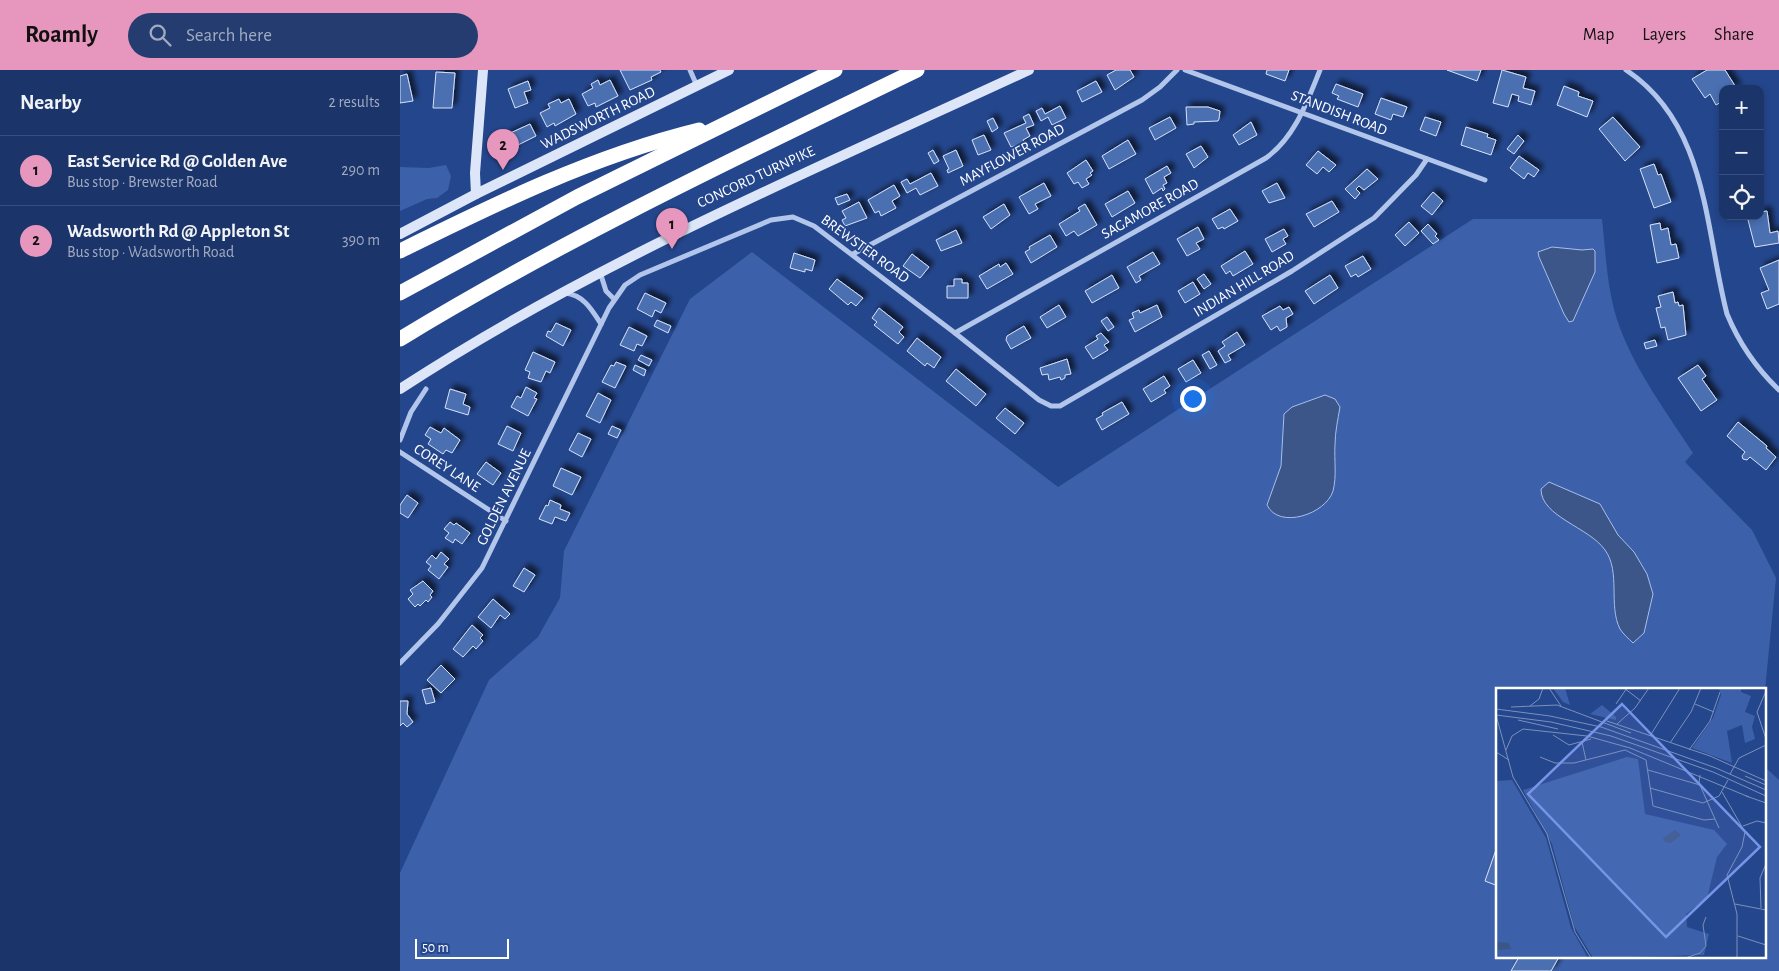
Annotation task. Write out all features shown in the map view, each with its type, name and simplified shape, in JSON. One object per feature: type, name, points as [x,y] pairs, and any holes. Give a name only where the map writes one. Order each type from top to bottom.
[{"type":"highway","points":[[400,293],[537,218],[835,70]]},
{"type":"highway","name":"CONCORD TURNPIKE","points":[[400,339],[509,275],[620,216],[917,70]]},
{"type":"highway","points":[[400,252],[495,203],[588,164],[652,142],[738,117]]},
{"type":"main road","points":[[476,194],[475,174],[483,70]]},
{"type":"main road","name":"WADSWORTH ROAD","points":[[400,234],[476,194],[729,70]]},
{"type":"main road","name":"CONCORD TURNPIKE","points":[[400,389],[458,351],[669,236],[1029,70]]},
{"type":"street","points":[[690,70],[697,86]]},
{"type":"street","name":"MAYFLOWER ROAD","points":[[853,254],[1146,98],[1177,70]]},
{"type":"street","name":"STANDISH ROAD","points":[[1185,70],[1484,180]]},
{"type":"street","name":"SAGAMORE ROAD","points":[[956,333],[1261,162],[1281,146],[1302,112],[1320,70]]},
{"type":"street","points":[[1626,70],[1657,99],[1682,136],[1700,180],[1727,314],[1735,334],[1755,364],[1779,390]]},
{"type":"street","name":"INDIAN HILL ROAD","points":[[1056,406],[1068,402],[1262,288],[1374,218],[1416,175],[1427,159]]},
{"type":"street","name":"BREWSTER ROAD","points":[[614,299],[625,285],[640,275],[783,216],[798,218],[809,223],[853,254],[1039,400],[1056,406]]},
{"type":"street","points":[[600,272],[606,291],[614,299]]},
{"type":"street","points":[[560,294],[572,294],[581,298],[590,307],[601,324]]},
{"type":"street","name":"GOLDEN AVENUE","points":[[400,662],[438,624],[471,584],[491,553],[614,299]]},
{"type":"street","points":[[400,440],[411,412],[426,389]]},
{"type":"street","name":"COREY LANE","points":[[400,452],[506,521]]},
{"type":"shaded area","points":[[446,165],[451,176],[448,190],[437,198],[427,199],[400,211],[400,167],[429,168]]},
{"type":"shaded area","points":[[1473,219],[1602,219],[1612,302],[1627,345],[1653,392],[1693,453],[1685,462],[1752,530],[1776,578],[1765,688],[1496,688],[1496,958],[1766,958],[1766,768],[1779,780],[1779,971],[400,971],[400,873],[489,680],[538,637],[560,598],[564,551],[690,299],[752,252],[1058,487]]},
{"type":"shaded area","points":[[1552,247],[1582,250],[1593,249],[1595,251],[1595,272],[1573,321],[1569,322],[1564,314],[1539,257],[1538,252]]},
{"type":"shaded area","points":[[1325,395],[1335,399],[1340,407],[1336,435],[1333,491],[1329,499],[1312,512],[1291,518],[1281,517],[1273,513],[1267,505],[1281,466],[1284,414],[1292,407]]},
{"type":"shaded area","points":[[1549,482],[1600,504],[1618,535],[1634,552],[1647,574],[1653,594],[1644,633],[1633,643],[1620,629],[1617,620],[1614,578],[1610,559],[1598,542],[1557,515],[1549,507],[1543,499],[1541,489]]},
{"type":"building","points":[[620,70],[660,70],[661,72],[651,77],[652,80],[630,90]]},
{"type":"building","points":[[1116,70],[1130,70],[1134,77],[1115,90],[1107,75]]},
{"type":"building","points":[[1267,70],[1289,70],[1285,81],[1266,74]]},
{"type":"building","points":[[1447,70],[1481,70],[1477,81]]},
{"type":"building","points":[[1502,70],[1526,77],[1523,88],[1535,91],[1531,105],[1518,101],[1519,96],[1512,94],[1508,107],[1493,103]]},
{"type":"building","points":[[1707,70],[1725,70],[1734,85],[1719,85],[1719,103],[1716,105],[1710,94],[1705,98],[1692,79]]},
{"type":"building","points":[[436,72],[455,73],[452,108],[433,108]]},
{"type":"building","points":[[407,74],[413,101],[400,103],[400,76]]},
{"type":"building","points":[[598,80],[600,85],[610,80],[618,96],[596,107],[595,103],[588,106],[582,94],[593,88],[591,84]]},
{"type":"building","points":[[528,81],[531,90],[524,92],[528,103],[515,108],[508,89]]},
{"type":"building","points":[[1096,81],[1102,92],[1082,102],[1077,91]]},
{"type":"building","points":[[1336,84],[1363,94],[1358,107],[1337,99],[1339,96],[1332,93]]},
{"type":"building","points":[[1564,86],[1579,92],[1578,96],[1593,101],[1587,117],[1557,105]]},
{"type":"building","points":[[1381,98],[1407,107],[1403,117],[1393,114],[1391,120],[1375,114]]},
{"type":"building","points":[[559,99],[561,103],[569,99],[576,114],[555,126],[554,123],[547,127],[540,113],[550,108],[548,104]]},
{"type":"building","points":[[1060,106],[1066,118],[1052,125],[1048,117],[1041,121],[1036,111],[1042,108],[1045,114]]},
{"type":"building","points":[[1186,107],[1208,107],[1220,111],[1219,119],[1218,121],[1194,122],[1194,124],[1187,125]]},
{"type":"building","points":[[1029,114],[1034,125],[1026,128],[1030,136],[1023,140],[1025,143],[1011,147],[1004,133],[1026,123],[1023,117]]},
{"type":"building","points":[[1170,117],[1176,128],[1155,140],[1149,128]]},
{"type":"building","points":[[1425,117],[1441,122],[1436,136],[1420,130]]},
{"type":"building","points":[[1613,117],[1640,147],[1625,161],[1599,129]]},
{"type":"building","points":[[993,118],[998,128],[992,132],[987,121]]},
{"type":"building","points":[[1251,122],[1257,135],[1239,145],[1233,135]]},
{"type":"building","points":[[530,124],[536,136],[512,148],[506,135]]},
{"type":"building","points":[[1466,127],[1488,134],[1487,137],[1496,140],[1491,155],[1461,145]]},
{"type":"building","points":[[984,135],[991,150],[978,155],[972,140]]},
{"type":"building","points":[[1518,135],[1524,141],[1514,154],[1507,149]]},
{"type":"building","points":[[1128,140],[1136,154],[1109,169],[1102,156]]},
{"type":"building","points":[[1201,146],[1208,157],[1194,168],[1186,154]]},
{"type":"building","points":[[933,150],[939,161],[934,164],[928,153]]},
{"type":"building","points":[[956,150],[963,166],[948,173],[947,170],[949,169],[943,156]]},
{"type":"building","points":[[1318,151],[1336,165],[1329,172],[1323,167],[1317,174],[1306,165]]},
{"type":"building","points":[[1519,156],[1539,170],[1534,177],[1528,173],[1524,179],[1510,168]]},
{"type":"building","points":[[1086,160],[1093,171],[1090,173],[1092,175],[1086,179],[1089,184],[1082,188],[1078,182],[1074,184],[1067,173]]},
{"type":"building","points":[[1654,164],[1658,175],[1661,174],[1671,202],[1654,208],[1640,169]]},
{"type":"building","points":[[1167,166],[1171,173],[1164,177],[1167,183],[1163,185],[1165,189],[1163,191],[1162,188],[1153,194],[1145,179]]},
{"type":"building","points":[[1367,169],[1378,179],[1364,190],[1359,186],[1356,189],[1360,193],[1355,199],[1345,189]]},
{"type":"building","points":[[931,173],[938,186],[920,195],[916,188],[907,193],[901,182],[907,179],[910,184]]},
{"type":"building","points":[[1044,183],[1051,196],[1035,204],[1038,209],[1029,214],[1019,197]]},
{"type":"building","points":[[1277,183],[1285,198],[1269,203],[1262,191]]},
{"type":"building","points":[[894,185],[900,196],[892,201],[896,208],[881,216],[879,211],[875,213],[868,200]]},
{"type":"building","points":[[1128,191],[1135,203],[1112,217],[1105,204]]},
{"type":"building","points":[[1433,192],[1443,201],[1432,215],[1421,206]]},
{"type":"building","points":[[847,194],[850,200],[838,205],[835,198]]},
{"type":"building","points":[[1332,201],[1339,212],[1314,227],[1306,214]]},
{"type":"building","points":[[859,202],[867,218],[845,226],[842,220],[846,218],[842,211]]},
{"type":"building","points":[[1004,204],[1010,215],[991,229],[983,217]]},
{"type":"building","points":[[1085,204],[1097,225],[1078,236],[1074,231],[1066,236],[1059,224],[1080,211],[1078,208]]},
{"type":"building","points":[[1230,209],[1238,221],[1224,229],[1223,227],[1218,229],[1212,219]]},
{"type":"building","points":[[1764,211],[1767,211],[1770,233],[1778,231],[1779,243],[1755,247],[1748,220],[1764,220]]},
{"type":"building","points":[[1409,222],[1419,233],[1405,246],[1395,235]]},
{"type":"building","points":[[1660,223],[1661,230],[1668,228],[1671,245],[1676,244],[1679,258],[1657,263],[1650,225]]},
{"type":"building","points":[[1428,224],[1437,234],[1435,236],[1439,240],[1433,244],[1421,231]]},
{"type":"building","points":[[1198,227],[1204,239],[1196,243],[1200,249],[1187,256],[1177,239]]},
{"type":"building","points":[[1284,229],[1288,236],[1283,239],[1286,244],[1272,252],[1265,239]]},
{"type":"building","points":[[956,230],[962,243],[941,251],[936,240]]},
{"type":"building","points":[[1050,235],[1057,247],[1031,263],[1025,252],[1030,249],[1029,247]]},
{"type":"building","points":[[1245,251],[1253,264],[1233,276],[1230,271],[1226,274],[1221,266]]},
{"type":"building","points":[[1153,252],[1160,264],[1139,276],[1141,280],[1136,283],[1127,267]]},
{"type":"building","points":[[794,253],[815,260],[812,271],[805,269],[805,272],[790,268]]},
{"type":"building","points":[[912,254],[929,267],[920,278],[903,266]]},
{"type":"building","points":[[1363,256],[1371,269],[1358,277],[1356,274],[1351,277],[1345,266]]},
{"type":"building","points":[[1779,260],[1779,304],[1767,309],[1761,293],[1769,290],[1760,268]]},
{"type":"building","points":[[1006,263],[1013,274],[987,289],[979,276],[999,264],[1000,267]]},
{"type":"building","points":[[1204,274],[1211,284],[1204,289],[1197,279]]},
{"type":"building","points":[[1112,275],[1119,288],[1092,303],[1085,291]]},
{"type":"building","points":[[1330,275],[1338,288],[1314,304],[1305,291]]},
{"type":"building","points":[[837,279],[863,298],[856,306],[851,302],[848,305],[829,289]]},
{"type":"building","points":[[954,279],[962,279],[962,283],[968,283],[968,298],[947,298],[947,286],[954,286]]},
{"type":"building","points":[[1193,282],[1200,294],[1185,303],[1178,291]]},
{"type":"building","points":[[1673,292],[1675,303],[1678,302],[1679,306],[1683,305],[1686,335],[1668,340],[1665,327],[1661,328],[1656,308],[1661,307],[1658,296]]},
{"type":"building","points":[[645,293],[666,303],[661,313],[655,310],[652,317],[637,309]]},
{"type":"building","points":[[1059,305],[1066,317],[1047,328],[1040,317]]},
{"type":"building","points":[[1157,305],[1162,317],[1135,332],[1129,320],[1134,318],[1132,313],[1139,310],[1140,313]]},
{"type":"building","points":[[1280,306],[1283,310],[1289,307],[1293,314],[1286,318],[1287,327],[1280,331],[1277,326],[1271,330],[1262,316]]},
{"type":"building","points":[[879,308],[903,327],[899,332],[904,337],[898,344],[874,325],[877,322],[872,318]]},
{"type":"building","points":[[1107,317],[1114,327],[1108,331],[1101,321]]},
{"type":"building","points":[[657,320],[671,326],[668,333],[654,326]]},
{"type":"building","points":[[556,323],[571,330],[563,346],[546,336],[548,331],[551,332]]},
{"type":"building","points":[[1024,326],[1031,338],[1011,349],[1006,340],[1007,336]]},
{"type":"building","points":[[629,327],[647,336],[642,346],[637,344],[634,351],[620,345]]},
{"type":"building","points":[[1237,332],[1245,345],[1228,355],[1231,360],[1225,363],[1218,351],[1225,346],[1222,342]]},
{"type":"building","points":[[1101,333],[1109,342],[1104,345],[1108,350],[1093,359],[1085,347],[1098,339],[1096,336]]},
{"type":"building","points":[[917,338],[941,357],[934,368],[927,363],[925,366],[907,351]]},
{"type":"building","points":[[1655,340],[1657,346],[1646,349],[1644,343]]},
{"type":"building","points":[[1209,351],[1217,365],[1210,369],[1202,355]]},
{"type":"building","points":[[533,352],[555,362],[550,373],[546,371],[541,382],[528,378],[530,372],[525,370]]},
{"type":"building","points":[[641,355],[652,360],[649,366],[638,360]]},
{"type":"building","points":[[1067,359],[1071,374],[1065,375],[1065,378],[1061,380],[1060,377],[1049,380],[1048,374],[1042,375],[1040,368]]},
{"type":"building","points":[[1193,360],[1201,373],[1186,382],[1178,369]]},
{"type":"building","points":[[616,362],[626,366],[615,388],[602,382],[611,365],[614,366]]},
{"type":"building","points":[[635,365],[646,370],[644,376],[633,370]]},
{"type":"building","points":[[1698,365],[1706,376],[1702,379],[1717,400],[1701,411],[1678,378]]},
{"type":"building","points":[[956,369],[986,394],[976,406],[946,381]]},
{"type":"building","points":[[1164,376],[1170,386],[1164,390],[1166,393],[1151,402],[1143,389]]},
{"type":"building","points":[[526,387],[537,393],[534,398],[537,399],[528,416],[511,407],[517,396],[521,398]]},
{"type":"building","points":[[450,389],[466,394],[463,404],[470,407],[468,415],[445,408]]},
{"type":"building","points":[[598,393],[611,400],[600,423],[586,416]]},
{"type":"building","points":[[1122,402],[1129,414],[1102,430],[1096,419],[1103,415],[1102,413]]},
{"type":"building","points":[[1005,408],[1024,423],[1015,434],[996,418]]},
{"type":"building","points":[[1738,422],[1767,446],[1766,448],[1776,457],[1766,470],[1750,457],[1747,460],[1743,459],[1742,456],[1745,452],[1727,436]]},
{"type":"building","points":[[507,426],[521,433],[513,451],[498,444]]},
{"type":"building","points":[[612,426],[621,430],[617,438],[608,434]]},
{"type":"building","points":[[430,427],[441,433],[444,428],[460,440],[452,453],[446,450],[443,454],[428,444],[431,439],[425,435]]},
{"type":"building","points":[[578,433],[591,439],[582,457],[569,450]]},
{"type":"building","points":[[486,462],[501,473],[493,485],[477,474]]},
{"type":"building","points":[[561,468],[581,477],[572,495],[553,486]]},
{"type":"building","points":[[407,495],[418,503],[408,518],[400,513],[400,505]]},
{"type":"building","points":[[550,500],[561,505],[560,509],[570,513],[566,521],[555,517],[552,524],[539,519]]},
{"type":"building","points":[[450,522],[454,525],[456,523],[470,533],[462,544],[455,539],[453,543],[445,538],[449,533],[444,529]]},
{"type":"building","points":[[441,552],[449,559],[444,564],[448,567],[439,579],[428,570],[431,566],[426,562],[432,555],[436,559]]},
{"type":"building","points":[[524,568],[535,575],[524,592],[513,586]]},
{"type":"building","points":[[423,581],[433,591],[430,595],[432,597],[428,602],[426,600],[420,606],[418,604],[415,607],[408,599],[413,594],[410,590]]},
{"type":"building","points":[[493,599],[510,614],[505,619],[500,615],[491,628],[478,617]]},
{"type":"building","points":[[472,625],[483,635],[480,638],[483,641],[476,649],[473,646],[463,657],[453,649]]},
{"type":"building","points":[[441,665],[455,679],[441,693],[427,680]]},
{"type":"building","points":[[431,688],[435,702],[426,704],[422,690]]},
{"type":"building","points":[[400,701],[408,701],[407,714],[413,722],[407,727],[403,723],[400,726]]},
{"type":"building","points":[[1496,850],[1496,885],[1485,881]]},
{"type":"building","points":[[1518,958],[1558,958],[1551,971],[1511,971]]},
{"type":"place","name":"Wadsworth Rd @ Appleton St","points":[[503,170]]},
{"type":"place","name":"East Service Rd @ Golden Ave","points":[[672,249]]}]
